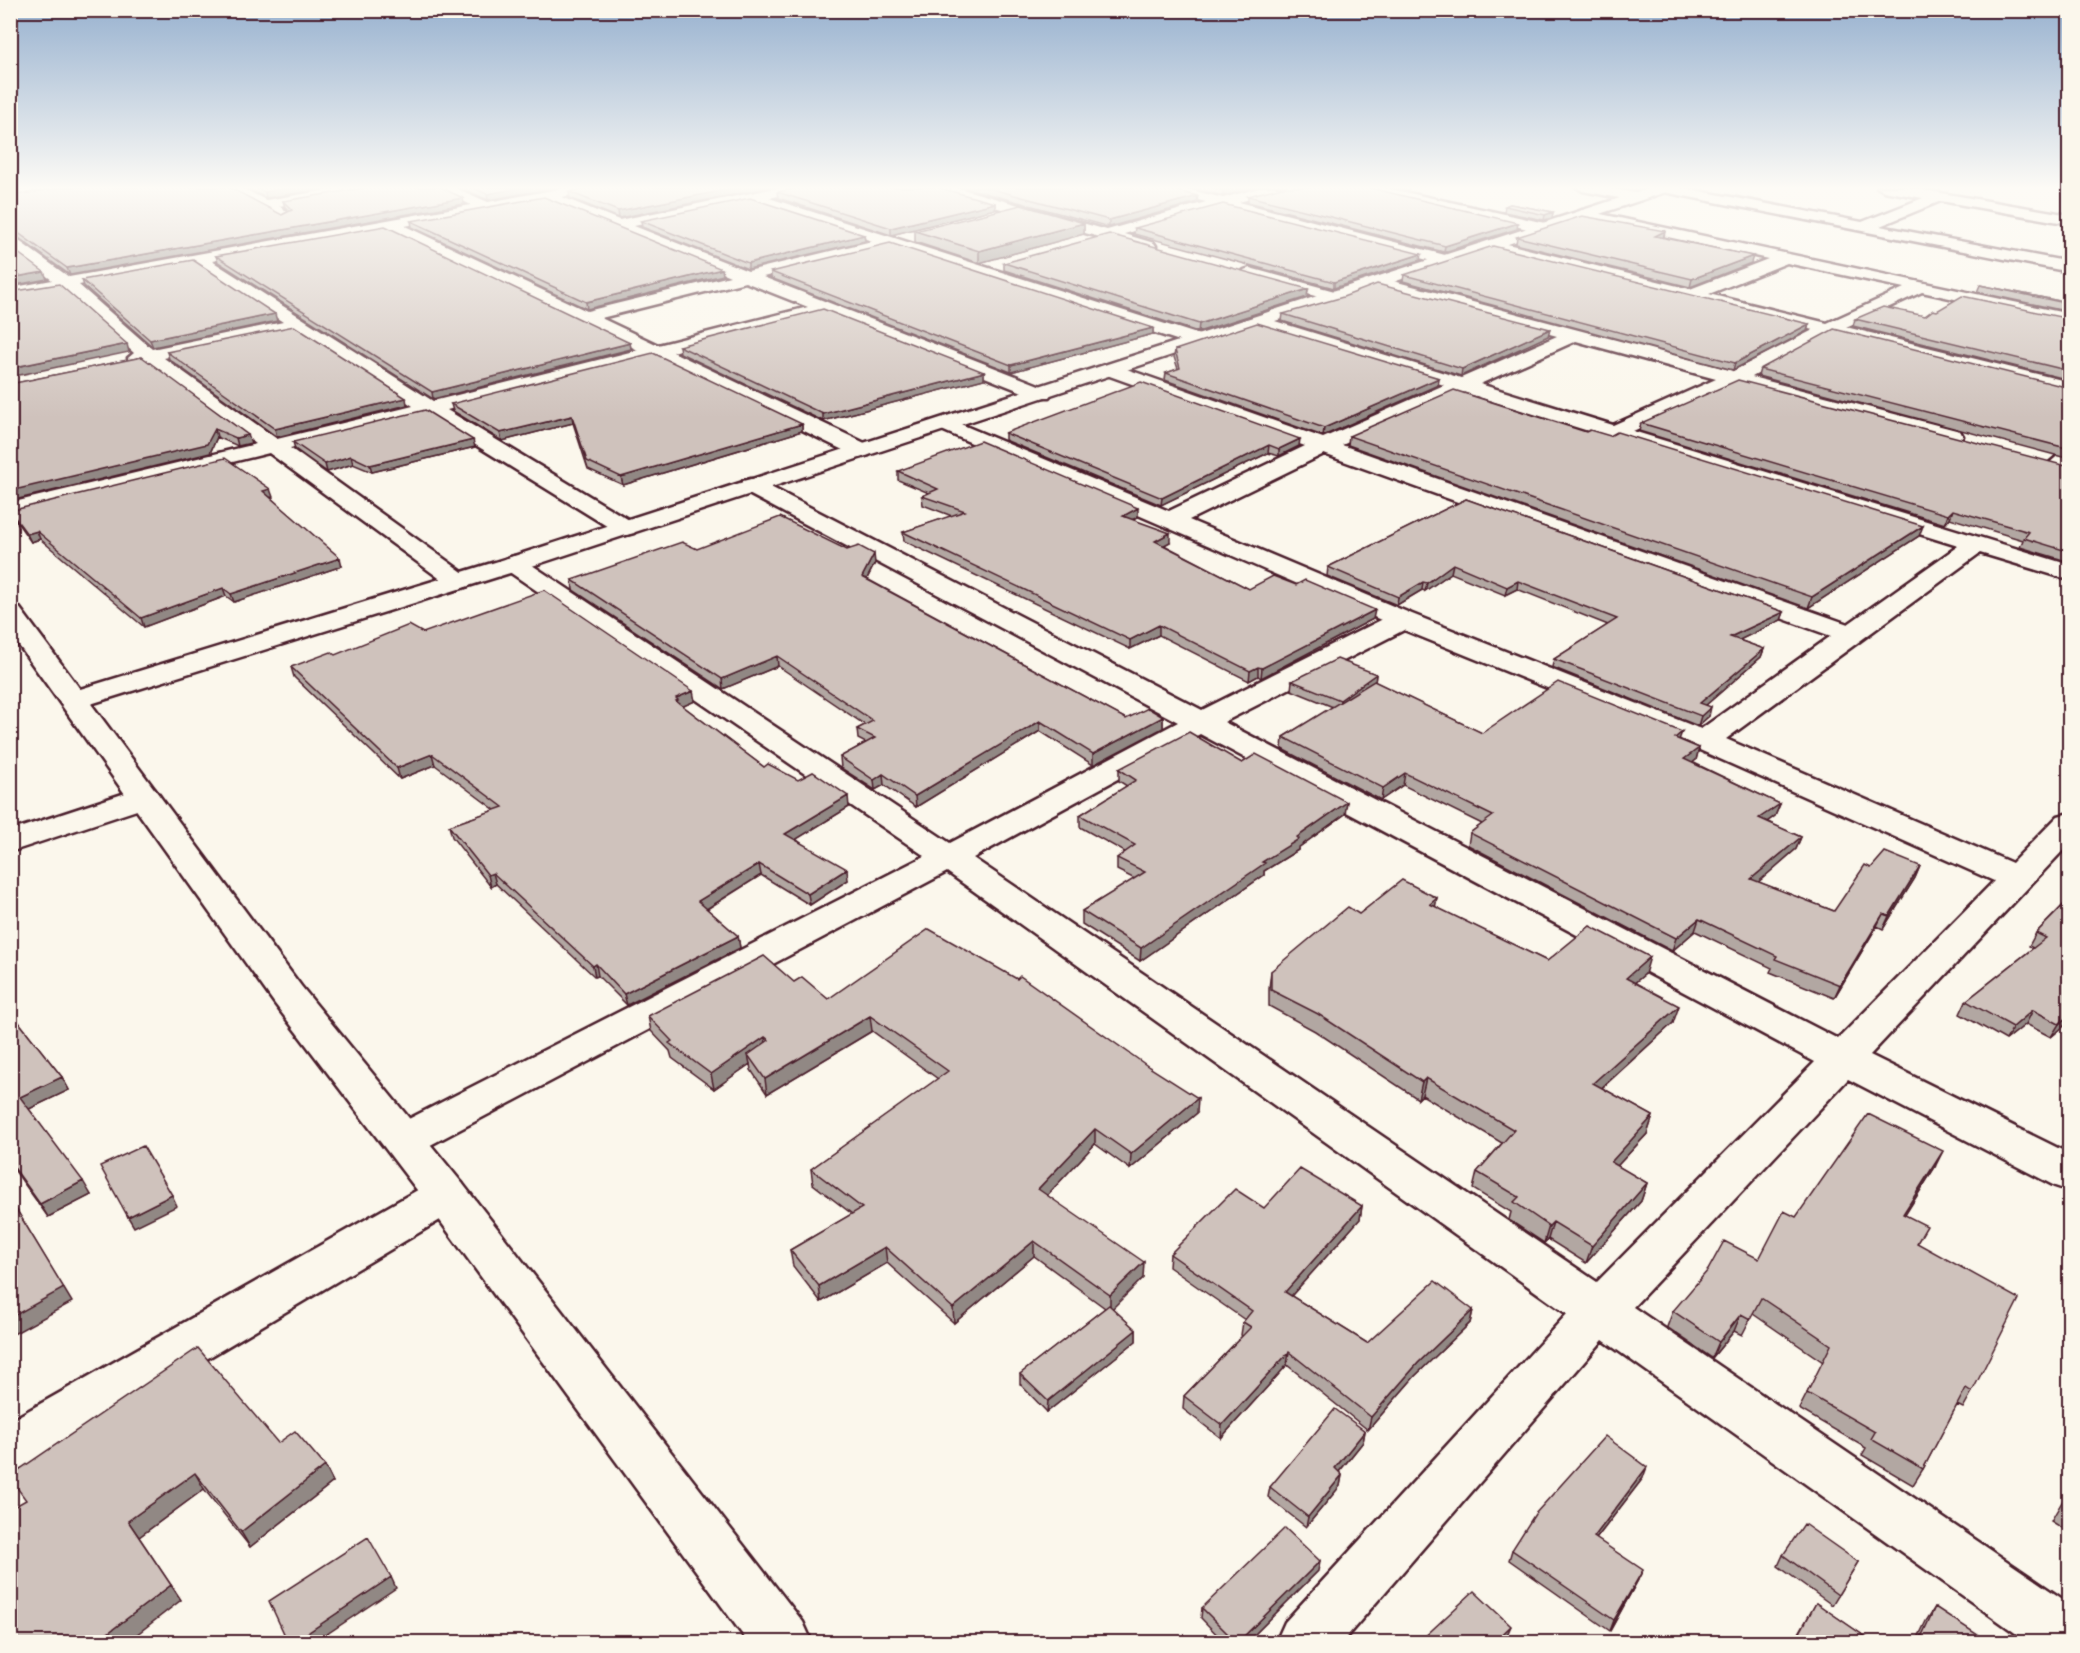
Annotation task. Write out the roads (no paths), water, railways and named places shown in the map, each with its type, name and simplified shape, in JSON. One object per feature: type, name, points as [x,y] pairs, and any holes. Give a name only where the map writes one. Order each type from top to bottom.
[{"type":"street","points":[[41,264],[66,283],[149,356],[459,581]]},
{"type":"street","points":[[10,293],[170,264]]},
{"type":"street","points":[[206,264],[430,408],[626,528]]},
{"type":"street","points":[[475,264],[861,450]]},
{"type":"street","points":[[715,264],[1042,393]]},
{"type":"street","points":[[587,316],[794,264]]},
{"type":"street","points":[[961,264],[1199,341]]},
{"type":"street","points":[[979,270],[1000,264]]},
{"type":"street","points":[[74,700],[514,564],[1438,264]]},
{"type":"street","points":[[1570,264],[2070,387]]},
{"type":"street","points":[[1693,294],[1768,264]]},
{"type":"street","points":[[1813,264],[2070,319]]},
{"type":"street","points":[[1233,269],[1336,297]]},
{"type":"street","points":[[1380,283],[1965,440]]},
{"type":"street","points":[[1616,431],[1735,378],[1830,328],[1920,287]]},
{"type":"street","points":[[10,510],[430,408],[825,308]]},
{"type":"street","points":[[1259,322],[2070,573]]},
{"type":"street","points":[[114,363],[297,324]]},
{"type":"street","points":[[1168,521],[1323,446],[1575,335]]},
{"type":"street","points":[[1111,370],[1853,635]]},
{"type":"street","points":[[944,424],[1403,620],[1704,741],[2016,878]]},
{"type":"street","points":[[2035,459],[2066,463]]},
{"type":"street","points":[[751,486],[1841,1059],[2070,1174]]},
{"type":"street","points":[[1704,741],[1977,544]]},
{"type":"street","points":[[514,564],[949,857],[2070,1638]]},
{"type":"street","points":[[10,613],[288,995],[404,1140],[783,1642]]},
{"type":"street","points":[[404,1140],[949,857],[1199,723],[1403,620]]},
{"type":"street","points":[[10,842],[144,796]]},
{"type":"street","points":[[1305,1642],[1599,1311],[2070,823]]},
{"type":"street","points":[[10,1448],[446,1195]]}]
